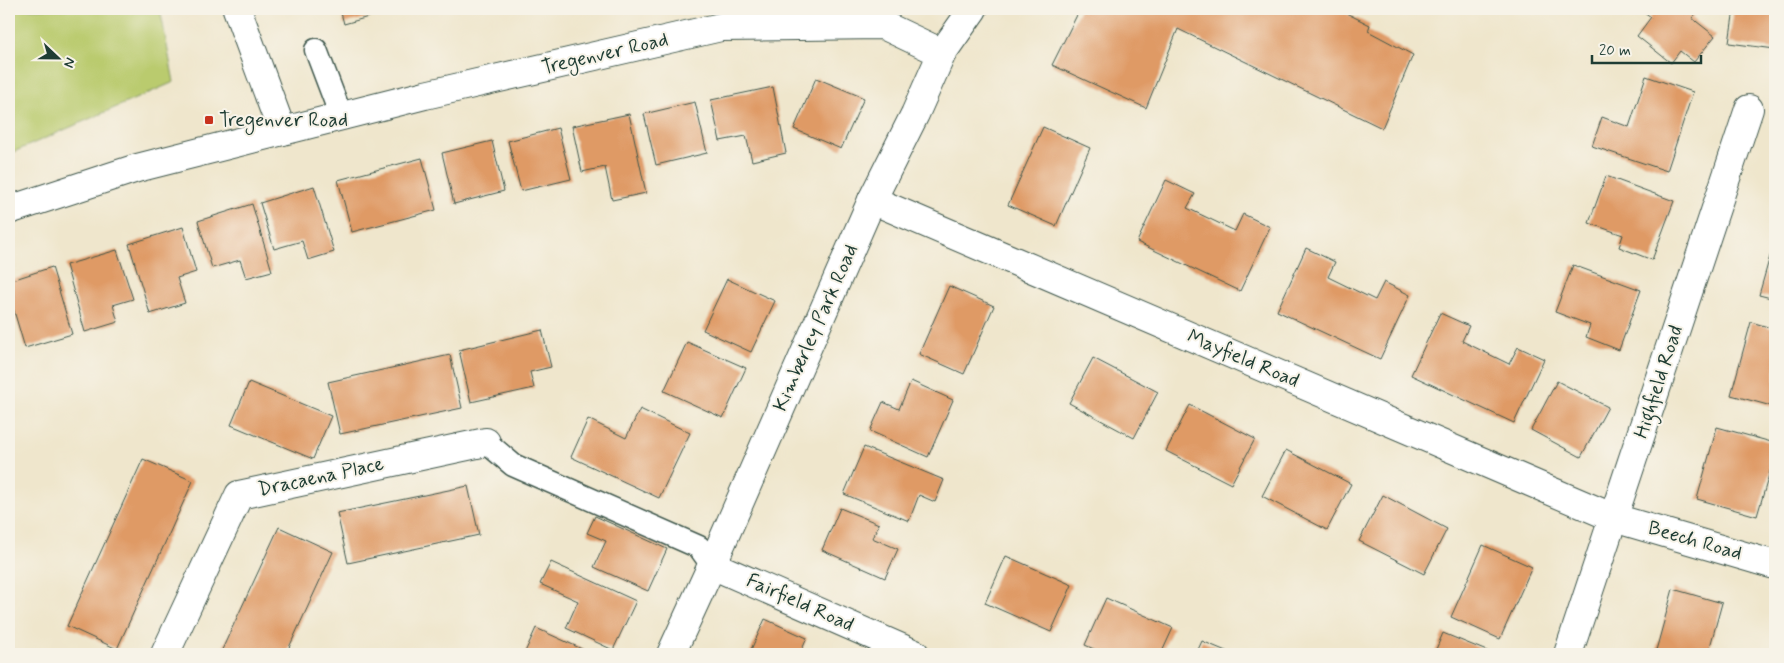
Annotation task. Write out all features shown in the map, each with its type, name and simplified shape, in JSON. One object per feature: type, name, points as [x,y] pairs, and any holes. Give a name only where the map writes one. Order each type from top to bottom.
[{"type":"street","points":[[237,9],[282,131]]},
{"type":"street","name":"Kimberley Park Road","points":[[671,654],[872,200],[915,114],[942,53],[973,9]]},
{"type":"street","name":"Tregenver Road","points":[[9,210],[137,168],[425,95],[721,27],[883,25],[942,53]]},
{"type":"street","name":"Highfield Road","points":[[1568,654],[1749,109]]},
{"type":"street","name":"Mayfield Road","points":[[872,200],[1614,518]]},
{"type":"street","name":"Dracaena Place","points":[[165,654],[239,494],[486,442]]},
{"type":"street","name":"Beech Road","points":[[1614,518],[1775,564]]},
{"type":"street","name":"Fairfield Road","points":[[712,565],[915,654]]},
{"type":"lane","points":[[316,50],[341,116]]},
{"type":"lane","points":[[486,442],[514,465],[699,547],[712,565]]},
{"type":"green space","points":[[9,9],[160,9],[174,82],[9,154]]},
{"type":"building","points":[[340,9],[377,9],[379,14],[344,24]]},
{"type":"building","points":[[1080,9],[1338,9],[1370,25],[1368,31],[1413,55],[1382,128],[1178,29],[1146,108],[1052,65]]},
{"type":"building","points":[[1640,9],[1700,9],[1692,18],[1715,36],[1694,62],[1680,51],[1671,63],[1637,36],[1651,17]]},
{"type":"building","points":[[1734,9],[1775,9],[1775,49],[1729,43]]},
{"type":"building","points":[[1646,76],[1693,92],[1667,171],[1592,146],[1602,117],[1629,127]]},
{"type":"building","points":[[816,78],[864,98],[841,149],[794,129]]},
{"type":"building","points":[[773,87],[786,153],[752,161],[746,136],[720,141],[711,100]]},
{"type":"building","points":[[695,102],[707,153],[656,165],[644,114]]},
{"type":"building","points":[[629,114],[646,193],[612,200],[605,167],[582,172],[572,126]]},
{"type":"building","points":[[1043,127],[1090,148],[1056,226],[1008,205]]},
{"type":"building","points":[[558,128],[571,179],[521,191],[508,141]]},
{"type":"building","points":[[492,141],[504,191],[454,204],[442,153]]},
{"type":"building","points":[[422,158],[436,210],[352,232],[338,180]]},
{"type":"building","points":[[1606,176],[1674,201],[1652,260],[1619,247],[1623,235],[1589,223]]},
{"type":"building","points":[[1166,180],[1195,194],[1187,208],[1235,231],[1243,214],[1270,227],[1240,291],[1137,242]]},
{"type":"building","points":[[314,186],[334,252],[308,260],[302,241],[274,249],[260,203]]},
{"type":"building","points":[[252,204],[272,271],[246,278],[240,260],[212,268],[198,221]]},
{"type":"building","points":[[183,227],[196,272],[177,278],[185,303],[150,314],[129,244]]},
{"type":"building","points":[[1775,239],[1775,299],[1759,295]]},
{"type":"building","points":[[1306,248],[1335,262],[1328,277],[1375,300],[1384,282],[1410,295],[1380,359],[1277,311]]},
{"type":"building","points":[[117,250],[133,299],[113,305],[118,322],[85,332],[66,265]]},
{"type":"building","points":[[1573,265],[1641,290],[1619,350],[1586,337],[1590,325],[1555,312]]},
{"type":"building","points":[[52,267],[72,334],[25,348],[9,294],[9,281]]},
{"type":"building","points":[[727,279],[775,301],[751,352],[703,330]]},
{"type":"building","points":[[949,286],[994,306],[964,374],[919,354]]},
{"type":"building","points":[[1440,313],[1469,326],[1462,341],[1509,364],[1518,347],[1544,359],[1514,423],[1411,375]]},
{"type":"building","points":[[1751,322],[1775,329],[1775,407],[1731,395]]},
{"type":"building","points":[[542,330],[551,367],[530,372],[534,388],[471,402],[459,350]]},
{"type":"building","points":[[687,342],[746,368],[723,418],[664,391]]},
{"type":"building","points":[[450,355],[462,408],[340,434],[328,382]]},
{"type":"building","points":[[1093,358],[1158,392],[1134,438],[1069,403]]},
{"type":"building","points":[[911,381],[953,400],[928,457],[870,431],[883,402],[899,409]]},
{"type":"building","points":[[1557,381],[1608,407],[1581,457],[1531,430]]},
{"type":"building","points":[[249,382],[331,416],[313,459],[231,425]]},
{"type":"building","points":[[1190,405],[1255,439],[1231,484],[1166,451]]},
{"type":"building","points":[[640,409],[690,433],[659,498],[571,457],[588,419],[626,438]]},
{"type":"building","points":[[1717,427],[1775,443],[1775,454],[1757,516],[1697,499]]},
{"type":"building","points":[[864,447],[944,480],[935,502],[919,495],[909,521],[844,494]]},
{"type":"building","points":[[1286,450],[1351,484],[1327,530],[1262,496]]},
{"type":"building","points":[[143,459],[193,481],[117,649],[67,626]]},
{"type":"building","points":[[468,486],[479,535],[348,563],[337,513]]},
{"type":"building","points":[[1383,495],[1447,529],[1424,574],[1359,541]]},
{"type":"building","points":[[840,508],[879,524],[872,538],[898,549],[885,578],[822,550]]},
{"type":"building","points":[[595,516],[667,549],[648,591],[594,567],[606,541],[587,533]]},
{"type":"building","points":[[279,527],[333,552],[286,654],[220,654]]},
{"type":"building","points":[[1483,545],[1532,567],[1500,639],[1451,617]]},
{"type":"building","points":[[1006,556],[1072,585],[1051,632],[985,603]]},
{"type":"building","points":[[551,562],[636,601],[613,650],[566,628],[578,601],[540,584]]},
{"type":"building","points":[[1673,589],[1722,603],[1708,654],[1655,654]]},
{"type":"building","points":[[1106,598],[1173,628],[1161,654],[1105,654],[1085,645]]},
{"type":"building","points":[[765,619],[807,638],[800,654],[749,654]]},
{"type":"building","points":[[536,628],[593,654],[531,654],[525,652]]},
{"type":"building","points":[[1443,633],[1494,654],[1434,654]]},
{"type":"building","points":[[1202,641],[1233,654],[1196,654]]},
{"type":"place","name":"Tregenver Road","points":[[209,120]]}]
